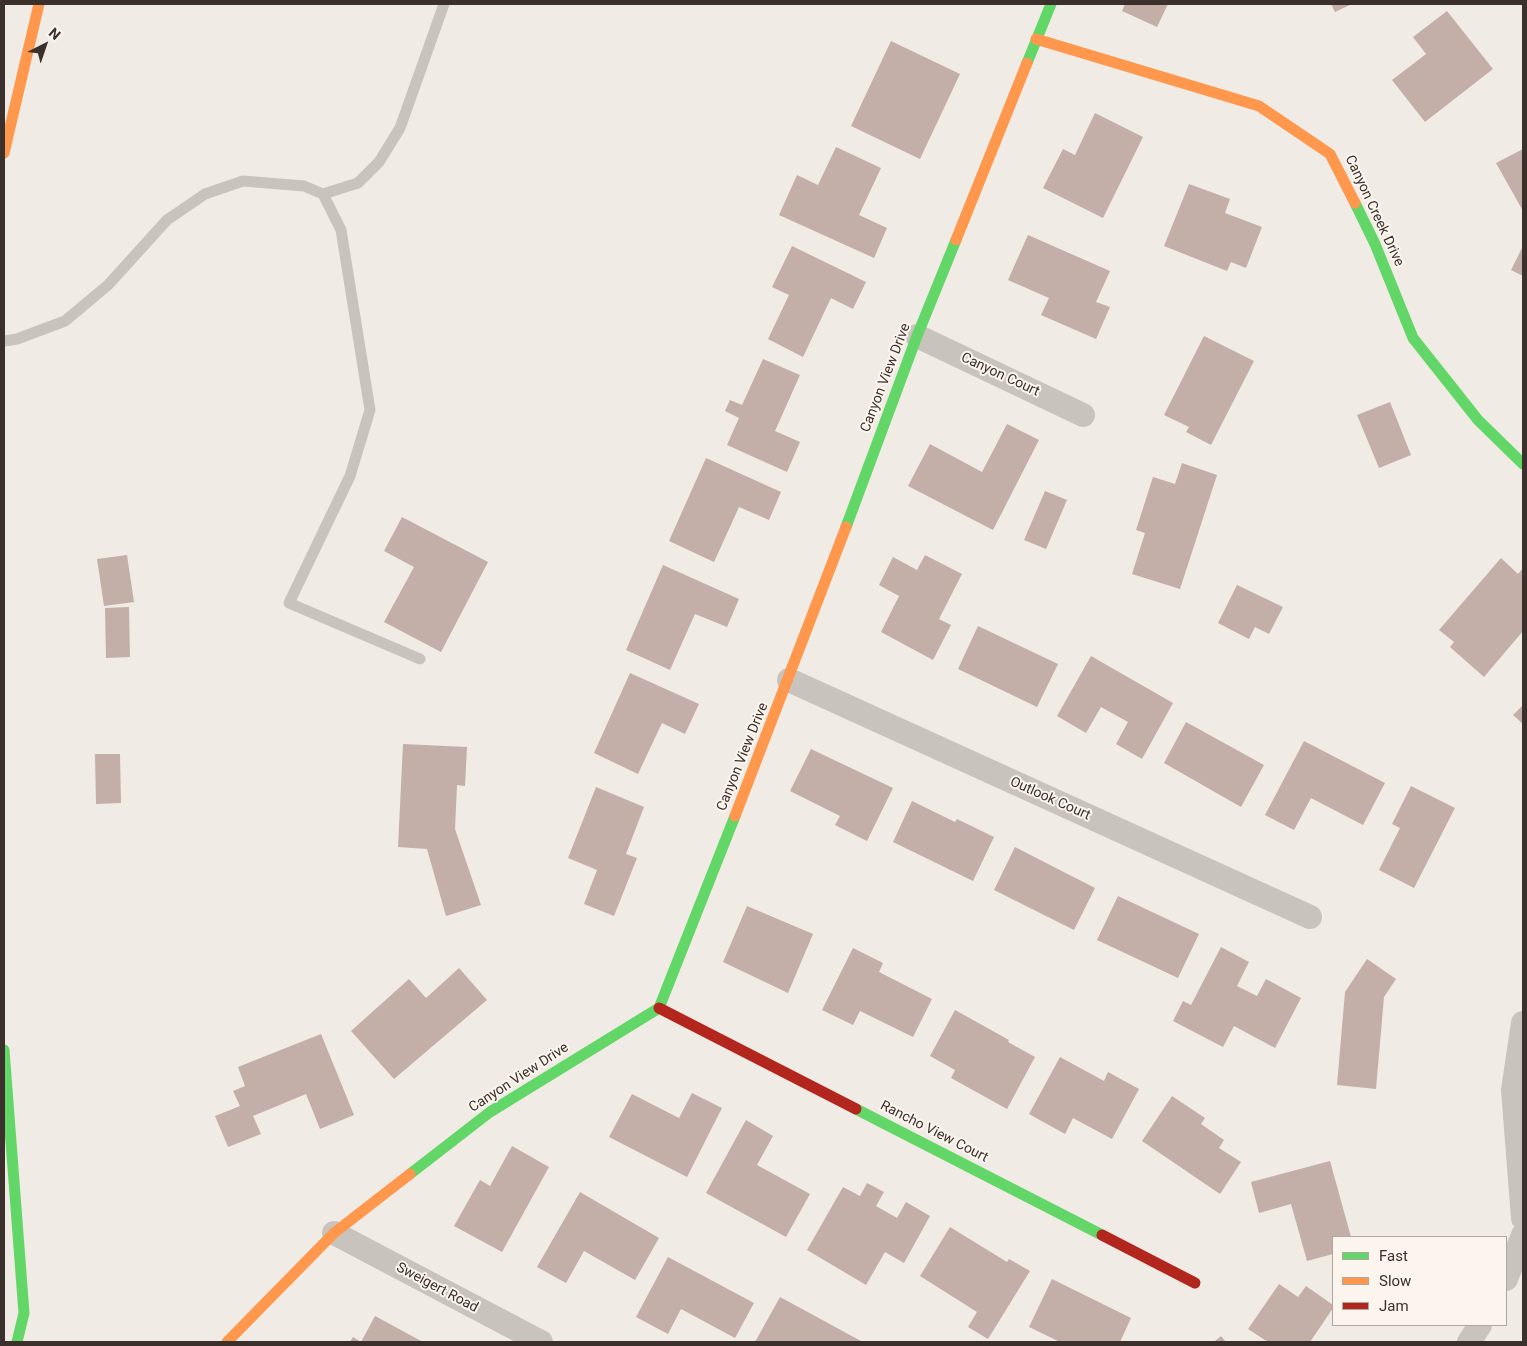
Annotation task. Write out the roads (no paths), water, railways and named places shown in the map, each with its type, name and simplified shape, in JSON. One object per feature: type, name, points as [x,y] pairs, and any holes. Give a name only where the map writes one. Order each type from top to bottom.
[{"type":"street","points":[[4,153],[38,4]]},
{"type":"street","name":"Canyon View Drive","points":[[226,1342],[334,1233],[490,1112],[659,1008],[790,680],[917,336],[1051,4]]},
{"type":"street","name":"Canyon Creek Drive","points":[[1036,39],[1259,106],[1330,154],[1375,244],[1413,338],[1478,420],[1523,464]]},
{"type":"street","name":"Canyon Court","points":[[917,336],[1083,415]]},
{"type":"street","name":"Outlook Court","points":[[790,680],[1310,917]]},
{"type":"street","name":"Rancho View Court","points":[[659,1008],[1195,1282]]},
{"type":"street","points":[[1523,1023],[1519,1037],[1513,1090],[1523,1218]]},
{"type":"street","points":[[4,1050],[24,1313],[17,1342]]},
{"type":"street","name":"Sweigert Road","points":[[334,1233],[541,1342]]},
{"type":"street","points":[[1507,1276],[1523,1235]]},
{"type":"street","points":[[1469,1342],[1479,1326]]},
{"type":"lane","points":[[323,194],[358,183],[379,162],[400,128],[444,4]]},
{"type":"lane","points":[[4,342],[65,321],[108,285],[167,220],[205,194],[242,182],[304,186],[323,194],[342,230],[370,410],[350,476],[290,603],[420,659]]}]
